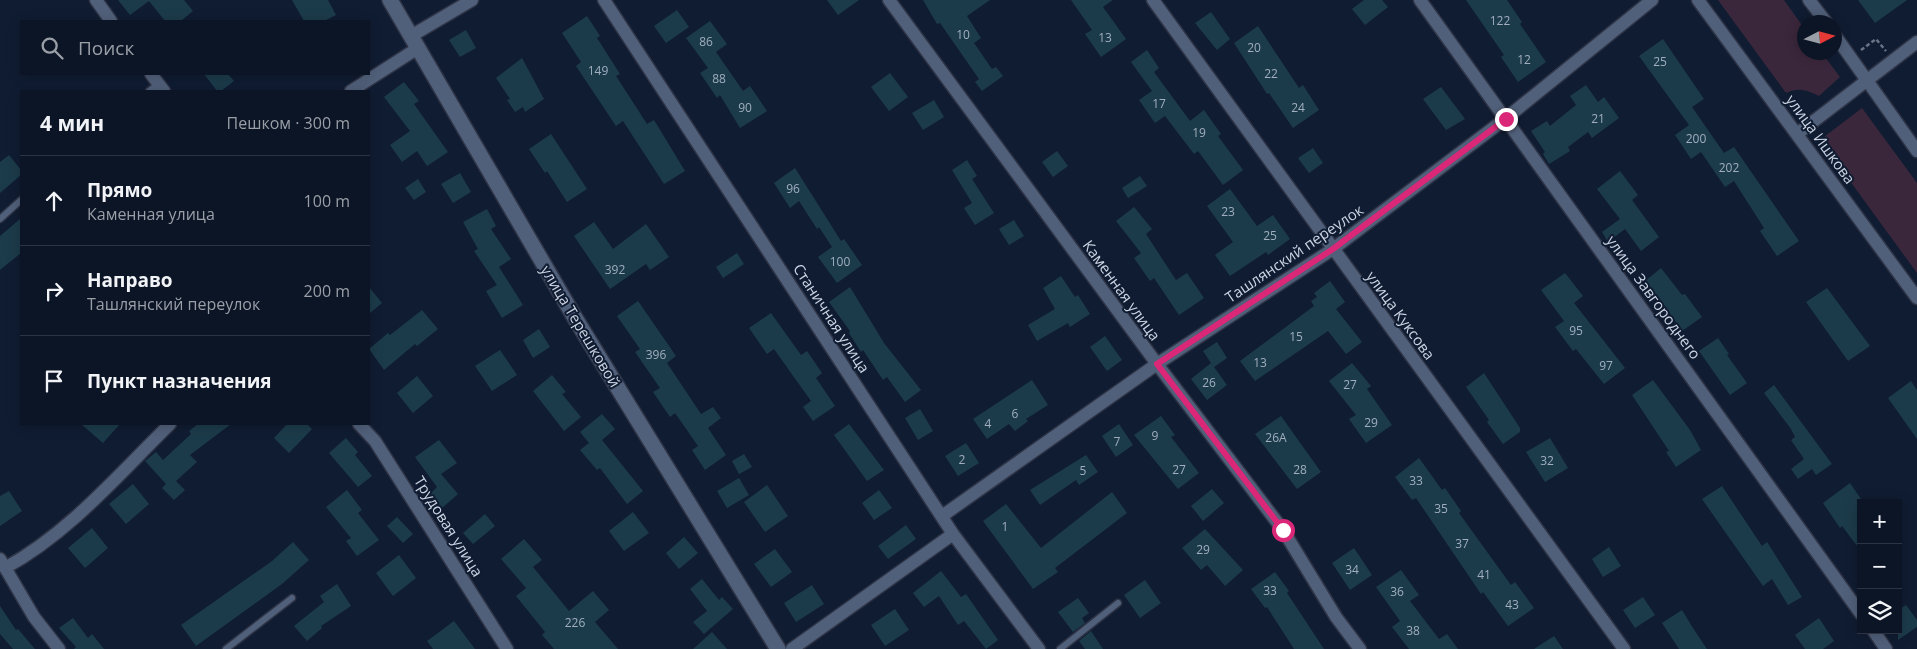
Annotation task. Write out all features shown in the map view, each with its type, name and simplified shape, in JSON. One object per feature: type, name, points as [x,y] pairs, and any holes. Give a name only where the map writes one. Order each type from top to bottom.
[{"type":"street","points":[[96,0],[111,20]]},
{"type":"street","name":"улица Терешковой","points":[[390,0],[575,318],[778,649]]},
{"type":"street","points":[[352,90],[472,0]]},
{"type":"street","name":"Станичная улица","points":[[604,0],[953,534],[1039,649]]},
{"type":"street","name":"Каменная улица","points":[[889,0],[1157,364],[1283,530],[1336,617],[1360,649]]},
{"type":"street","name":"улица Куксова","points":[[1153,0],[1624,649]]},
{"type":"street","name":"улица Завгороднего","points":[[1420,0],[1857,608]]},
{"type":"street","name":"Ташлянский переулок","points":[[942,516],[1157,364],[1333,249],[1506,119],[1652,0]]},
{"type":"street","name":"улица Ишкова","points":[[1698,0],[1917,298]]},
{"type":"street","points":[[1809,0],[1821,15]]},
{"type":"street","points":[[1797,134],[1867,78],[1917,42]]},
{"type":"street","points":[[1842,44],[1917,151]]},
{"type":"street","points":[[59,649],[34,617],[2,564],[27,556],[70,523],[169,425]]},
{"type":"street","name":"Трудовая улица","points":[[360,425],[375,441],[507,649]]},
{"type":"street","points":[[792,649],[953,534]]},
{"type":"street","points":[[1875,634],[1886,649]]},
{"type":"lane","points":[[0,219],[20,201]]},
{"type":"lane","points":[[226,649],[292,598]]},
{"type":"lane","points":[[1060,649],[1118,603]]},
{"type":"path","points":[[1852,57],[1876,39],[1892,60]]},
{"type":"shaded area","points":[[1718,0],[1784,0],[1797,18],[1797,60],[1827,60],[1840,77],[1819,96],[1803,90],[1786,93]]},
{"type":"shaded area","points":[[1862,108],[1917,183],[1917,273],[1820,140]]},
{"type":"building","points":[[118,0],[184,0],[193,11],[182,20],[164,20],[149,1],[130,15]]},
{"type":"building","points":[[292,0],[328,0],[336,15],[326,20],[303,20]]},
{"type":"building","points":[[827,0],[859,0],[838,15]]},
{"type":"building","points":[[923,0],[990,0],[967,16],[981,38],[974,43],[992,69],[996,67],[1003,76],[982,91],[975,82],[979,79],[940,23],[937,24]]},
{"type":"building","points":[[1071,0],[1113,0],[1103,7],[1126,39],[1101,57],[1085,34],[1092,30]]},
{"type":"building","points":[[1364,0],[1382,0],[1388,7],[1365,25],[1352,9]]},
{"type":"building","points":[[1466,0],[1507,0],[1522,22],[1520,24],[1546,62],[1518,82],[1501,57],[1504,55]]},
{"type":"building","points":[[1858,0],[1907,0],[1875,23]]},
{"type":"building","points":[[677,10],[689,27],[666,43],[654,26]]},
{"type":"building","points":[[1211,12],[1230,39],[1217,50],[1195,23]]},
{"type":"building","points":[[587,16],[600,36],[597,38],[620,74],[616,76],[647,124],[654,120],[685,171],[664,184],[623,121],[616,126],[576,66],[581,62],[562,33]]},
{"type":"building","points":[[710,21],[727,44],[716,52],[743,91],[750,86],[767,111],[740,128],[720,95],[717,98],[700,73],[708,68],[686,38]]},
{"type":"building","points":[[1258,26],[1299,88],[1303,85],[1319,110],[1293,128],[1269,93],[1267,94],[1234,43]]},
{"type":"building","points":[[466,30],[476,48],[460,57],[449,40]]},
{"type":"building","points":[[1663,39],[1704,99],[1692,107],[1724,153],[1734,147],[1799,241],[1777,256],[1760,231],[1764,228],[1734,181],[1725,187],[1701,152],[1691,159],[1675,135],[1689,125],[1639,56]]},
{"type":"building","points":[[1147,50],[1159,68],[1154,72],[1190,121],[1204,110],[1221,134],[1218,136],[1243,170],[1223,185],[1198,151],[1194,154],[1165,116],[1155,123],[1139,100],[1152,91],[1131,62]]},
{"type":"building","points":[[522,58],[544,99],[525,112],[523,107],[515,112],[507,100],[510,99],[496,78]]},
{"type":"building","points":[[890,73],[908,97],[889,111],[871,87]]},
{"type":"building","points":[[205,75],[229,75],[234,81],[222,90],[216,90]]},
{"type":"building","points":[[404,82],[419,101],[414,104],[448,152],[427,166],[417,151],[402,162],[390,145],[410,131],[384,97]]},
{"type":"building","points":[[1586,85],[1598,102],[1604,97],[1619,118],[1592,138],[1588,132],[1568,147],[1570,151],[1549,164],[1543,154],[1545,152],[1531,131],[1547,121],[1550,126],[1576,105],[1570,96]]},
{"type":"building","points":[[1441,87],[1465,119],[1446,130],[1423,99]]},
{"type":"building","points":[[934,100],[944,117],[923,130],[912,113]]},
{"type":"building","points":[[551,134],[587,189],[567,202],[547,171],[545,173],[529,149]]},
{"type":"building","points":[[1313,148],[1323,163],[1309,173],[1298,158]]},
{"type":"building","points":[[1057,151],[1068,166],[1053,177],[1042,162]]},
{"type":"building","points":[[9,155],[20,169],[20,176],[0,193],[0,162]]},
{"type":"building","points":[[967,160],[977,176],[972,179],[994,213],[975,225],[964,208],[972,203],[952,170]]},
{"type":"building","points":[[795,168],[841,241],[844,239],[862,265],[837,283],[818,257],[832,247],[819,227],[817,229],[799,201],[790,208],[774,183]]},
{"type":"building","points":[[1620,171],[1638,195],[1632,200],[1659,237],[1641,251],[1625,229],[1608,242],[1602,232],[1620,219],[1597,189]]},
{"type":"building","points":[[460,173],[471,192],[453,203],[441,184]]},
{"type":"building","points":[[1140,176],[1147,186],[1128,198],[1122,188]]},
{"type":"building","points":[[418,179],[426,192],[414,200],[405,188]]},
{"type":"building","points":[[1230,189],[1257,226],[1273,215],[1290,239],[1268,255],[1266,252],[1230,276],[1215,255],[1233,242],[1207,206]]},
{"type":"building","points":[[1134,207],[1152,229],[1146,234],[1176,280],[1187,273],[1204,298],[1179,315],[1154,278],[1150,281],[1134,258],[1141,253],[1116,221]]},
{"type":"building","points":[[487,209],[496,226],[491,229],[511,259],[499,267],[523,305],[502,318],[486,291],[497,285],[474,251],[478,249],[463,222]]},
{"type":"building","points":[[20,219],[20,254],[0,270],[0,236]]},
{"type":"building","points":[[1014,220],[1024,236],[1009,245],[999,229]]},
{"type":"building","points":[[594,222],[613,249],[646,224],[669,257],[650,270],[646,264],[610,289],[574,236]]},
{"type":"building","points":[[737,253],[744,264],[723,278],[716,267]]},
{"type":"building","points":[[1661,268],[1682,295],[1685,294],[1702,317],[1682,331],[1657,295],[1655,296],[1644,282]]},
{"type":"building","points":[[1565,273],[1583,296],[1574,303],[1625,368],[1604,384],[1576,349],[1573,351],[1555,327],[1564,321],[1541,290]]},
{"type":"building","points":[[1061,276],[1075,297],[1078,295],[1090,314],[1070,327],[1068,323],[1037,341],[1028,325],[1055,309],[1043,288]]},
{"type":"building","points":[[1330,281],[1345,302],[1336,309],[1362,342],[1346,354],[1328,331],[1255,381],[1240,361],[1314,306],[1311,301],[1317,297],[1314,293]]},
{"type":"building","points":[[850,287],[884,343],[921,390],[905,402],[887,377],[883,380],[863,350],[861,352],[849,333],[850,331],[829,302]]},
{"type":"building","points":[[370,288],[382,303],[370,313]]},
{"type":"building","points":[[1827,288],[1870,346],[1848,361],[1806,302]]},
{"type":"building","points":[[638,301],[676,356],[667,363],[701,414],[713,407],[721,418],[708,428],[726,455],[705,470],[692,450],[698,446],[675,413],[670,417],[653,392],[660,388],[635,352],[640,349],[617,316]]},
{"type":"building","points":[[422,310],[438,329],[417,346],[415,344],[384,370],[370,348],[388,333],[390,335]]},
{"type":"building","points":[[771,313],[801,355],[807,351],[822,373],[816,378],[835,406],[813,421],[803,407],[811,401],[774,349],[767,354],[749,328]]},
{"type":"building","points":[[539,329],[550,347],[533,358],[523,340]]},
{"type":"building","points":[[1105,336],[1122,360],[1107,371],[1090,347]]},
{"type":"building","points":[[1718,338],[1729,354],[1727,355],[1747,383],[1730,395],[1699,351]]},
{"type":"building","points":[[1217,342],[1227,358],[1214,367],[1227,385],[1207,400],[1191,379],[1211,363],[1203,351]]},
{"type":"building","points":[[500,350],[517,375],[492,391],[475,366]]},
{"type":"building","points":[[1352,363],[1371,386],[1367,389],[1392,425],[1366,443],[1349,419],[1356,415],[1329,381]]},
{"type":"building","points":[[1484,373],[1520,428],[1520,432],[1503,444],[1466,387]]},
{"type":"building","points":[[552,375],[566,392],[562,394],[581,417],[564,431],[533,391]]},
{"type":"building","points":[[417,376],[433,396],[413,413],[397,393]]},
{"type":"building","points":[[1032,380],[1048,405],[1026,419],[1028,421],[1015,431],[1009,424],[987,439],[973,419]]},
{"type":"building","points":[[1653,380],[1690,430],[1701,450],[1676,467],[1666,452],[1669,451],[1632,395]]},
{"type":"building","points":[[1911,381],[1917,390],[1917,439],[1888,398]]},
{"type":"building","points":[[1774,385],[1832,464],[1816,475],[1812,469],[1798,479],[1791,469],[1804,459],[1791,440],[1795,437],[1791,429],[1764,393]]},
{"type":"building","points":[[920,409],[933,431],[918,440],[905,418]]},
{"type":"building","points":[[602,414],[615,429],[602,440],[643,491],[627,504],[600,468],[597,470],[580,450],[589,443],[580,432]]},
{"type":"building","points":[[1161,416],[1175,435],[1171,437],[1199,473],[1178,489],[1134,435]]},
{"type":"building","points":[[1281,416],[1321,472],[1297,489],[1255,434]]},
{"type":"building","points":[[849,424],[884,470],[867,481],[834,435]]},
{"type":"building","points":[[1119,424],[1133,445],[1116,457],[1102,436]]},
{"type":"building","points":[[82,425],[119,425],[103,443]]},
{"type":"building","points":[[197,425],[230,425],[190,455],[197,462],[176,481],[185,490],[174,500],[162,488],[166,484],[145,461],[156,452],[163,460],[191,434],[189,431]]},
{"type":"building","points":[[286,425],[308,425],[312,429],[289,453],[274,438]]},
{"type":"building","points":[[346,438],[358,452],[355,455],[372,476],[358,487],[329,453]]},
{"type":"building","points":[[1550,438],[1568,468],[1545,482],[1526,452]]},
{"type":"building","points":[[439,440],[457,463],[441,474],[458,494],[442,508],[430,494],[437,487],[415,457]]},
{"type":"building","points":[[966,443],[979,463],[958,476],[945,456]]},
{"type":"building","points":[[744,454],[752,467],[739,474],[732,461]]},
{"type":"building","points":[[1086,455],[1098,472],[1079,485],[1076,480],[1040,505],[1030,490]]},
{"type":"building","points":[[1419,458],[1442,490],[1445,488],[1461,511],[1459,513],[1511,585],[1515,582],[1534,608],[1508,626],[1483,592],[1481,594],[1416,498],[1412,500],[1395,477]]},
{"type":"building","points":[[739,478],[749,495],[727,508],[717,491]]},
{"type":"building","points":[[1850,483],[1861,499],[1857,499],[1857,546],[1842,526],[1840,528],[1823,503]]},
{"type":"building","points":[[133,484],[149,504],[126,524],[109,504]]},
{"type":"building","points":[[767,485],[788,516],[765,532],[744,502]]},
{"type":"building","points":[[1722,486],[1762,546],[1767,542],[1802,597],[1788,605],[1772,579],[1763,586],[1702,499]]},
{"type":"building","points":[[1212,489],[1224,503],[1203,521],[1191,506]]},
{"type":"building","points":[[347,490],[362,510],[358,513],[379,540],[357,556],[346,541],[351,538],[326,507]]},
{"type":"building","points":[[879,490],[892,508],[874,520],[862,503]]},
{"type":"building","points":[[9,491],[22,511],[0,526],[0,496]]},
{"type":"building","points":[[1112,492],[1127,513],[1055,568],[1058,572],[1033,589],[983,521],[1006,504],[1041,548]]},
{"type":"building","points":[[633,512],[649,533],[624,551],[609,531]]},
{"type":"building","points":[[485,514],[495,526],[473,544],[463,533]]},
{"type":"building","points":[[397,517],[413,534],[403,543],[387,526]]},
{"type":"building","points":[[906,525],[916,539],[888,559],[878,546]]},
{"type":"building","points":[[92,528],[108,548],[85,568],[68,548]]},
{"type":"building","points":[[1205,529],[1243,570],[1225,586],[1207,565],[1201,570],[1182,548]]},
{"type":"building","points":[[684,537],[698,553],[679,569],[666,553]]},
{"type":"building","points":[[524,539],[542,560],[533,567],[569,611],[593,591],[609,610],[595,622],[618,649],[554,649],[542,635],[545,632],[516,596],[526,588],[501,559]]},
{"type":"building","points":[[293,542],[309,560],[282,584],[196,646],[181,625],[272,561]]},
{"type":"building","points":[[1609,547],[1621,566],[1603,577],[1592,559]]},
{"type":"building","points":[[1354,548],[1372,575],[1350,590],[1332,563]]},
{"type":"building","points":[[775,549],[792,572],[771,587],[754,564]]},
{"type":"building","points":[[399,555],[416,578],[393,596],[376,573]]},
{"type":"building","points":[[1401,570],[1419,595],[1410,601],[1439,639],[1447,634],[1458,649],[1409,649],[1392,627],[1400,621],[1376,587]]},
{"type":"building","points":[[941,571],[961,597],[966,594],[998,640],[986,649],[964,621],[958,625],[939,596],[924,607],[913,593]]},
{"type":"building","points":[[1275,572],[1289,591],[1287,593],[1324,649],[1294,649],[1267,607],[1265,608],[1251,589]]},
{"type":"building","points":[[702,579],[719,600],[722,597],[733,609],[704,634],[693,622],[707,611],[690,589]]},
{"type":"building","points":[[1145,580],[1161,603],[1140,618],[1124,595]]},
{"type":"building","points":[[337,584],[351,606],[321,626],[322,628],[307,641],[294,626],[324,602],[320,596]]},
{"type":"building","points":[[812,585],[824,604],[796,622],[784,603]]},
{"type":"building","points":[[1643,597],[1655,615],[1635,628],[1623,610]]},
{"type":"building","points":[[1078,598],[1089,613],[1082,618],[1085,623],[1073,632],[1058,612]]},
{"type":"building","points":[[1906,605],[1917,620],[1917,627],[1898,640],[1898,634],[1902,634],[1902,608]]},
{"type":"building","points":[[0,606],[16,630],[18,629],[35,649],[13,649],[0,634]]},
{"type":"building","points":[[895,609],[909,630],[885,646],[871,625]]},
{"type":"building","points":[[1682,610],[1707,649],[1679,649],[1662,623]]},
{"type":"building","points":[[73,618],[88,638],[92,634],[104,649],[74,649],[76,647],[59,628]]},
{"type":"building","points":[[1819,618],[1834,641],[1823,649],[1805,649],[1795,635]]},
{"type":"building","points":[[454,621],[475,649],[433,649],[427,641]]},
{"type":"building","points":[[1091,631],[1103,649],[1085,649],[1079,641]]},
{"type":"building","points":[[712,632],[727,649],[693,649]]},
{"type":"building","points":[[1554,636],[1563,649],[1534,649]]},
{"type":"route","points":[[1283,530],[1157,364],[1333,249],[1506,119]]}]
